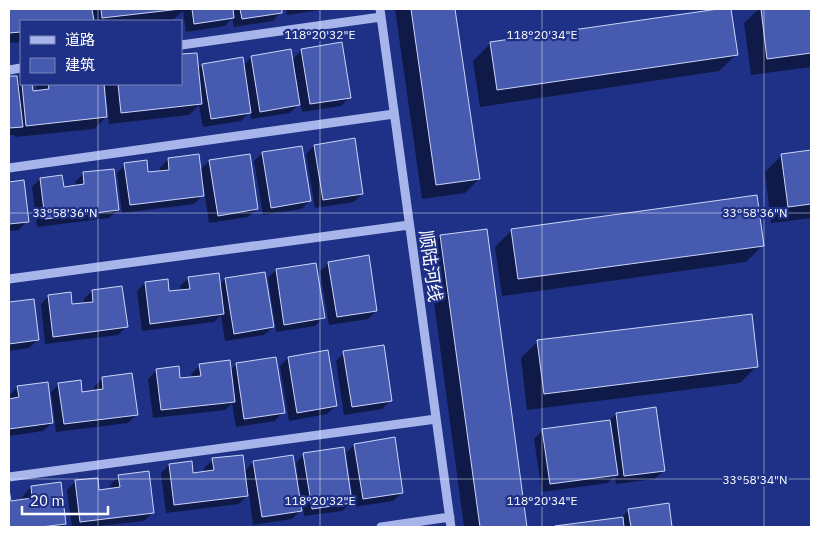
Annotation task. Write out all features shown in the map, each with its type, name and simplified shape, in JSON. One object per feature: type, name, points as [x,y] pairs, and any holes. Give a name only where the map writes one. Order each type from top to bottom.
[{"type":"street","points":[[182,45],[380,13]]},
{"type":"street","name":"顺陆河线","points":[[380,13],[451,527]]},
{"type":"street","points":[[9,168],[394,114]]},
{"type":"street","points":[[9,279],[409,225]]},
{"type":"street","points":[[9,477],[436,419]]},
{"type":"street","points":[[381,527],[450,517]]},
{"type":"building","points":[[9,9],[92,9],[94,20],[20,20],[20,32],[9,33]]},
{"type":"building","points":[[101,9],[180,9],[102,18]]},
{"type":"building","points":[[192,9],[233,9],[234,18],[194,24]]},
{"type":"building","points":[[240,9],[282,9],[282,13],[242,19]]},
{"type":"building","points":[[411,9],[455,9],[480,179],[436,185]]},
{"type":"building","points":[[718,9],[731,9],[738,55],[497,90],[490,42]]},
{"type":"building","points":[[761,9],[811,9],[811,53],[767,59]]},
{"type":"building","points":[[342,42],[351,98],[310,104],[301,49]]},
{"type":"building","points":[[291,49],[300,105],[260,112],[251,56]]},
{"type":"building","points":[[197,53],[202,104],[121,113],[118,85],[182,85],[182,54]]},
{"type":"building","points":[[243,57],[251,113],[211,119],[202,64]]},
{"type":"building","points":[[9,76],[17,76],[23,127],[9,128]]},
{"type":"building","points":[[22,85],[32,85],[33,91],[49,89],[48,85],[104,85],[107,117],[26,126]]},
{"type":"building","points":[[355,138],[363,194],[323,200],[314,145]]},
{"type":"building","points":[[302,146],[311,201],[271,208],[262,152]]},
{"type":"building","points":[[811,150],[811,204],[788,207],[781,154]]},
{"type":"building","points":[[199,154],[204,196],[130,205],[124,163],[147,160],[148,172],[169,170],[168,158]]},
{"type":"building","points":[[250,154],[258,209],[218,216],[209,160]]},
{"type":"building","points":[[114,169],[119,210],[45,219],[40,178],[62,175],[64,187],[84,184],[83,172]]},
{"type":"building","points":[[24,180],[29,222],[9,224],[9,182]]},
{"type":"building","points":[[757,195],[764,246],[518,279],[511,229]]},
{"type":"building","points":[[487,229],[527,527],[480,527],[440,235]]},
{"type":"building","points":[[369,255],[377,311],[337,317],[328,262]]},
{"type":"building","points":[[316,263],[325,318],[284,325],[276,269]]},
{"type":"building","points":[[265,272],[274,327],[234,334],[225,278]]},
{"type":"building","points":[[219,273],[224,314],[150,324],[145,282],[168,279],[169,291],[190,289],[188,277]]},
{"type":"building","points":[[122,286],[128,327],[53,337],[48,295],[71,292],[72,304],[93,302],[92,290]]},
{"type":"building","points":[[34,299],[39,340],[9,344],[9,302]]},
{"type":"building","points":[[752,314],[758,367],[544,394],[537,340]]},
{"type":"building","points":[[384,345],[392,401],[352,407],[343,351]]},
{"type":"building","points":[[328,350],[337,406],[297,413],[288,357]]},
{"type":"building","points":[[276,357],[285,413],[244,419],[236,363]]},
{"type":"building","points":[[230,360],[235,402],[161,410],[156,369],[179,366],[180,378],[201,376],[199,364]]},
{"type":"building","points":[[132,373],[138,415],[64,424],[58,383],[81,380],[82,392],[103,389],[102,377]]},
{"type":"building","points":[[48,382],[53,423],[9,429],[9,399],[19,397],[17,386]]},
{"type":"building","points":[[656,407],[665,471],[624,476],[616,413]]},
{"type":"building","points":[[610,420],[618,475],[550,484],[542,429]]},
{"type":"building","points":[[395,437],[403,493],[363,499],[354,444]]},
{"type":"building","points":[[344,447],[352,503],[312,509],[303,453]]},
{"type":"building","points":[[243,455],[248,496],[174,505],[169,464],[192,461],[193,473],[214,470],[212,458]]},
{"type":"building","points":[[293,455],[302,511],[262,517],[253,461]]},
{"type":"building","points":[[149,471],[154,513],[80,522],[75,480],[98,478],[99,490],[120,487],[118,475]]},
{"type":"building","points":[[61,482],[66,524],[41,527],[9,527],[9,489],[11,501],[32,498],[31,486]]},
{"type":"building","points":[[669,503],[672,527],[631,527],[628,509]]},
{"type":"building","points":[[623,517],[624,527],[555,526]]}]
